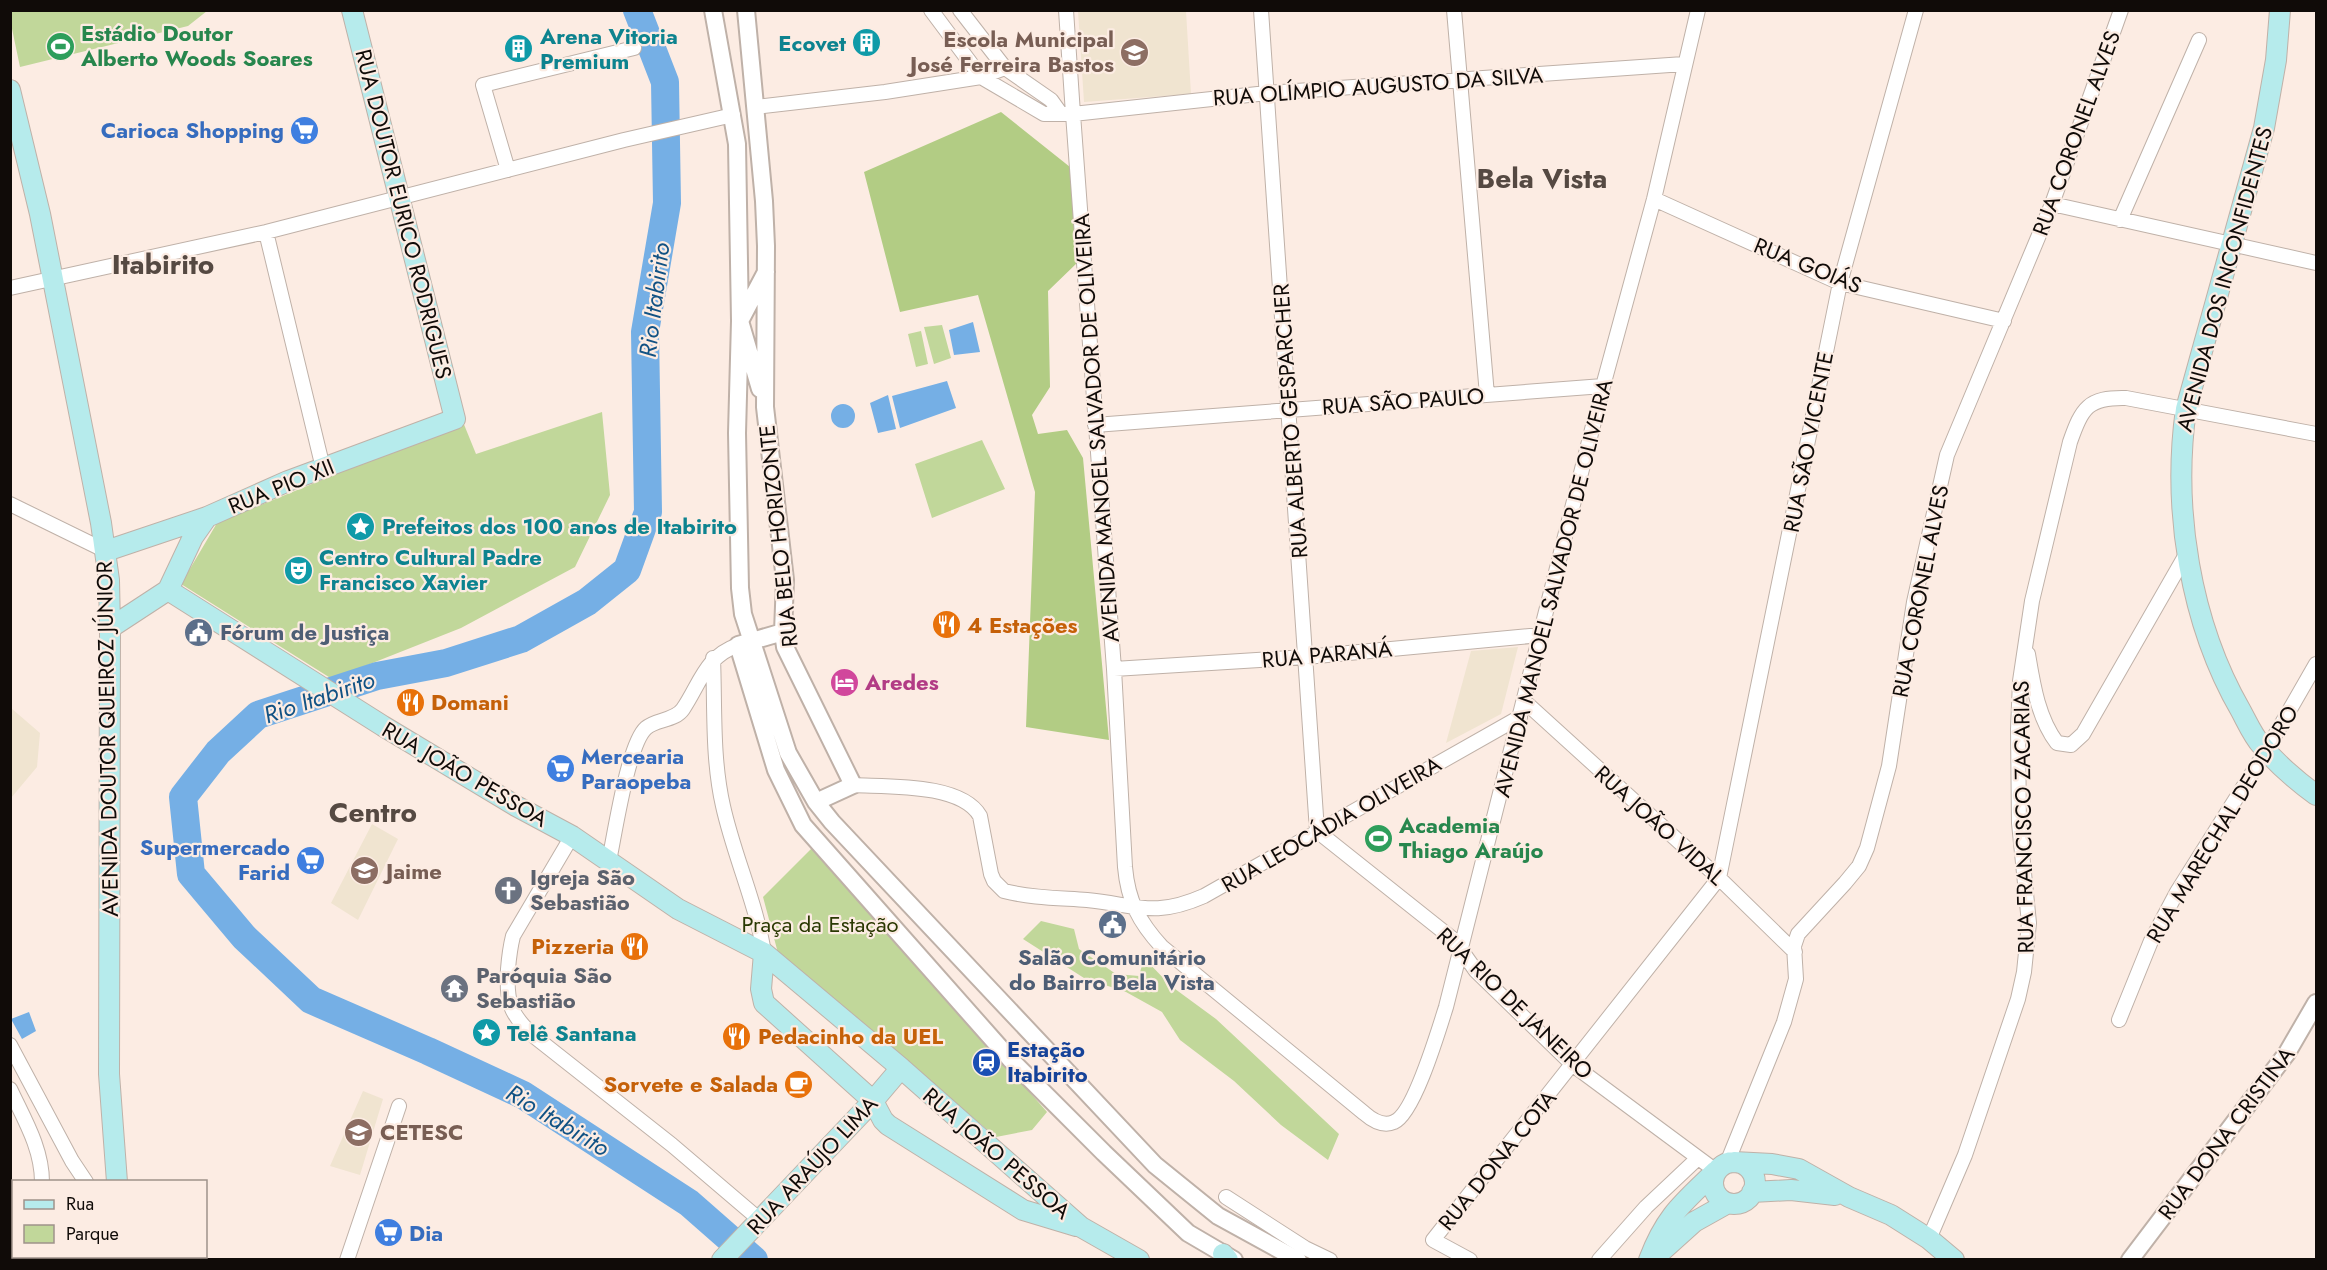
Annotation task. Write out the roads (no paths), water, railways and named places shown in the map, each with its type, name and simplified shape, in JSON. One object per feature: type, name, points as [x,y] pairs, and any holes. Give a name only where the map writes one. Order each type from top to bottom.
[{"type":"main road","name":"RUA DOUTOR EURICO RODRIGUES","points":[[352,10],[455,419]]},
{"type":"main road","name":"AVENIDA DOS INCONFIDENTES","points":[[2280,10],[2276,60],[2264,128],[2186,409],[2181,474],[2194,588],[2204,628],[2225,683],[2260,745],[2295,780],[2316,795]]},
{"type":"main road","name":"AVENIDA DOUTOR QUEIROZ JÚNIOR","points":[[10,90],[40,214],[106,551],[110,627],[109,1074],[117,1180]]},
{"type":"main road","name":"RUA PIO XII","points":[[106,551],[207,517],[323,468],[455,419]]},
{"type":"main road","points":[[110,627],[168,590],[194,537],[207,517]]},
{"type":"main road","name":"RUA JOÃO PESSOA","points":[[168,590],[375,722],[516,806],[572,836],[678,909],[764,953],[901,1068],[1081,1227]]},
{"type":"main road","name":"RUA JOÃO PESSOA","points":[[764,953],[761,989],[764,1003],[873,1101],[888,1125],[1023,1210],[1081,1227]]},
{"type":"main road","name":"RUA ARAÚJO LIMA","points":[[722,1260],[873,1101],[901,1068]]},
{"type":"main road","points":[[1740,1163],[1751,1172],[1754,1179],[1752,1192],[1742,1202],[1728,1203],[1694,1221],[1650,1260],[1656,1241],[1673,1212],[1726,1166],[1740,1163]]},
{"type":"main road","points":[[1726,1166],[1772,1164],[1799,1169],[1849,1197],[1891,1215],[1929,1239],[1954,1260]]},
{"type":"main road","points":[[1726,1166],[1713,1184],[1718,1196],[1728,1203]]},
{"type":"main road","points":[[1752,1192],[1791,1190],[1849,1197]]},
{"type":"main road","points":[[1081,1227],[1138,1260]]},
{"type":"street","points":[[713,10],[734,115],[737,144],[740,321],[765,407]]},
{"type":"street","name":"RUA BELO HORIZONTE","points":[[747,10],[764,201],[765,407],[785,579],[783,632],[785,647],[853,785]]},
{"type":"street","points":[[931,10],[981,76],[1044,114],[1067,114]]},
{"type":"street","points":[[960,10],[1005,68],[1067,114]]},
{"type":"street","name":"AVENIDA MANOEL SALVADOR DE OLIVEIRA","points":[[1066,10],[1067,114],[1095,424],[1128,894],[1145,926],[1162,947],[1364,1113],[1385,1124],[1391,1124],[1400,1119],[1424,1075],[1462,951],[1603,386],[1654,199],[1698,10]]},
{"type":"street","name":"RUA ALBERTO GESPARCHER","points":[[1261,10],[1317,831]]},
{"type":"street","points":[[1454,10],[1458,79],[1487,395]]},
{"type":"street","name":"RUA SÃO VICENTE","points":[[1719,879],[1840,283],[1916,10]]},
{"type":"street","name":"RUA CORONEL ALVES","points":[[1726,1166],[1784,1022],[1796,979],[1796,940],[1801,929],[1845,883],[1858,866],[1867,848],[1889,766],[1914,602],[1947,455],[2052,204],[2121,10]]},
{"type":"street","points":[[2120,220],[2199,40]]},
{"type":"street","points":[[508,170],[483,85],[634,48]]},
{"type":"street","name":"RUA OLÍMPIO AUGUSTO DA SILVA","points":[[1067,114],[1267,93],[1684,64]]},
{"type":"street","points":[[756,107],[885,92],[981,76],[1005,68]]},
{"type":"street","points":[[10,288],[266,232],[624,140],[734,115]]},
{"type":"street","name":"RUA GOIÁS","points":[[1654,199],[1840,283],[2004,321]]},
{"type":"street","points":[[2052,204],[2316,263]]},
{"type":"street","points":[[266,232],[323,468]]},
{"type":"street","name":"RUA BELO HORIZONTE","points":[[744,644],[740,588],[737,433],[740,321],[766,272]]},
{"type":"street","name":"RUA SÃO PAULO","points":[[1095,424],[1603,386]]},
{"type":"street","name":"RUA FRANCISCO ZACARIAS","points":[[1929,1239],[1965,1155],[1993,1076],[2018,999],[2026,957],[2029,922],[2019,823],[2020,681],[2032,600],[2070,442],[2078,419],[2085,408],[2095,401],[2126,398],[2316,434]]},
{"type":"street","points":[[10,504],[106,551]]},
{"type":"street","points":[[2025,637],[2036,695],[2044,720],[2057,743],[2071,745],[2083,734],[2188,551]]},
{"type":"street","points":[[609,861],[631,754],[646,728],[681,712],[713,658],[726,649],[783,632]]},
{"type":"street","name":"RUA PARANÁ","points":[[1114,669],[1306,657],[1540,635]]},
{"type":"street","points":[[744,644],[788,753],[816,802],[843,834],[1155,1165],[1218,1216],[1298,1260]]},
{"type":"street","points":[[744,644],[776,770],[803,825],[1010,1059],[1188,1233],[1228,1258]]},
{"type":"street","points":[[713,658],[721,795],[731,835],[756,912],[764,953]]},
{"type":"street","name":"RUA MARECHAL DEODORO","points":[[2119,1020],[2151,941],[2177,892],[2266,750],[2316,664]]},
{"type":"street","name":"RUA JOÃO VIDAL","points":[[1524,701],[1719,879],[1795,952]]},
{"type":"street","name":"RUA LEOCÁDIA OLIVEIRA","points":[[1134,908],[1163,908],[1187,903],[1520,717]]},
{"type":"street","points":[[816,802],[853,785],[941,792],[966,801],[975,807],[980,816],[991,874],[994,881],[1004,891],[1091,900],[1134,908]]},
{"type":"street","name":"RUA RIO DE JANEIRO","points":[[1317,831],[1454,940],[1476,971],[1573,1065],[1698,1158],[1726,1166]]},
{"type":"street","points":[[572,836],[513,936],[508,966],[509,1004],[518,1021],[525,1028],[672,1145],[756,1225]]},
{"type":"street","name":"RUA DONA COTA","points":[[1470,1260],[1433,1240],[1719,879]]},
{"type":"street","name":"RUA DONA CRISTINA","points":[[2130,1260],[2287,1053],[2316,1003]]},
{"type":"street","points":[[10,1045],[72,1161],[85,1180]]},
{"type":"street","points":[[10,1089],[31,1132],[40,1161],[42,1180]]},
{"type":"street","points":[[347,1260],[399,1106]]},
{"type":"street","points":[[1599,1260],[1646,1207],[1698,1158]]},
{"type":"street","points":[[1226,1197],[1305,1248],[1330,1260]]},
{"type":"water","points":[[973,322],[980,352],[954,355],[949,330]]},
{"type":"water","points":[[947,381],[956,408],[900,428],[892,396]]},
{"type":"water","points":[[888,395],[896,429],[878,433],[870,403]]},
{"type":"water","points":[[843,404],[851,408],[855,416],[851,424],[843,428],[835,424],[831,416],[835,408]]},
{"type":"water","points":[[29,1012],[36,1031],[22,1039],[11,1019]]},
{"type":"waterway","name":"Rio Itabirito","points":[[637,10],[665,82],[667,203],[645,332],[648,512],[627,570],[587,602],[521,639],[446,663],[377,676],[258,715],[218,752],[183,797],[191,874],[244,937],[311,1000],[523,1095],[689,1203],[754,1260]]},
{"type":"place","name":"Ecovet","points":[[867,43]]},
{"type":"place","name":"Estádio Doutor Alberto Woods Soares","points":[[60,46]]},
{"type":"place","name":"Arena Vitoria Premium","points":[[519,49]]},
{"type":"place","name":"Escola Municipal José Ferreira Bastos","points":[[1135,52]]},
{"type":"place","name":"Carioca Shopping","points":[[305,130]]},
{"type":"place","name":"Prefeitos dos 100 anos de Itabirito","points":[[361,526]]},
{"type":"place","name":"Centro Cultural Padre Francisco Xavier","points":[[298,570]]},
{"type":"place","name":"4 Estações","points":[[946,625]]},
{"type":"place","name":"Fórum de Justiça","points":[[199,632]]},
{"type":"place","name":"Aredes","points":[[844,682]]},
{"type":"place","name":"Domani","points":[[410,702]]},
{"type":"place","name":"Mercearia Paraopeba","points":[[560,769]]},
{"type":"place","name":"Academia Thiago Araújo","points":[[1378,838]]},
{"type":"place","name":"Supermercado Farid","points":[[311,860]]},
{"type":"place","name":"Jaime","points":[[365,871]]},
{"type":"place","name":"Igreja São Sebastião","points":[[509,890]]},
{"type":"place","name":"Salão Comunitário do Bairro Bela Vista","points":[[1112,925]]},
{"type":"place","name":"Pizzeria","points":[[635,946]]},
{"type":"place","name":"Paróquia São Sebastião","points":[[455,988]]},
{"type":"place","name":"Telê Santana","points":[[486,1033]]},
{"type":"place","name":"Pedacinho da UEL","points":[[737,1036]]},
{"type":"place","name":"Estação Itabirito","points":[[986,1062]]},
{"type":"place","name":"Sorvete e Salada","points":[[799,1084]]},
{"type":"place","name":"CETESC","points":[[359,1132]]},
{"type":"place","name":"Dia","points":[[388,1233]]},
{"type":"district","name":"Bela Vista","points":[[1542,178]]},
{"type":"district","name":"Itabirito","points":[[163,264]]},
{"type":"district","name":"Centro","points":[[373,812]]},
{"type":"park label","name":"Praça da Estação","points":[[820,924]]}]
